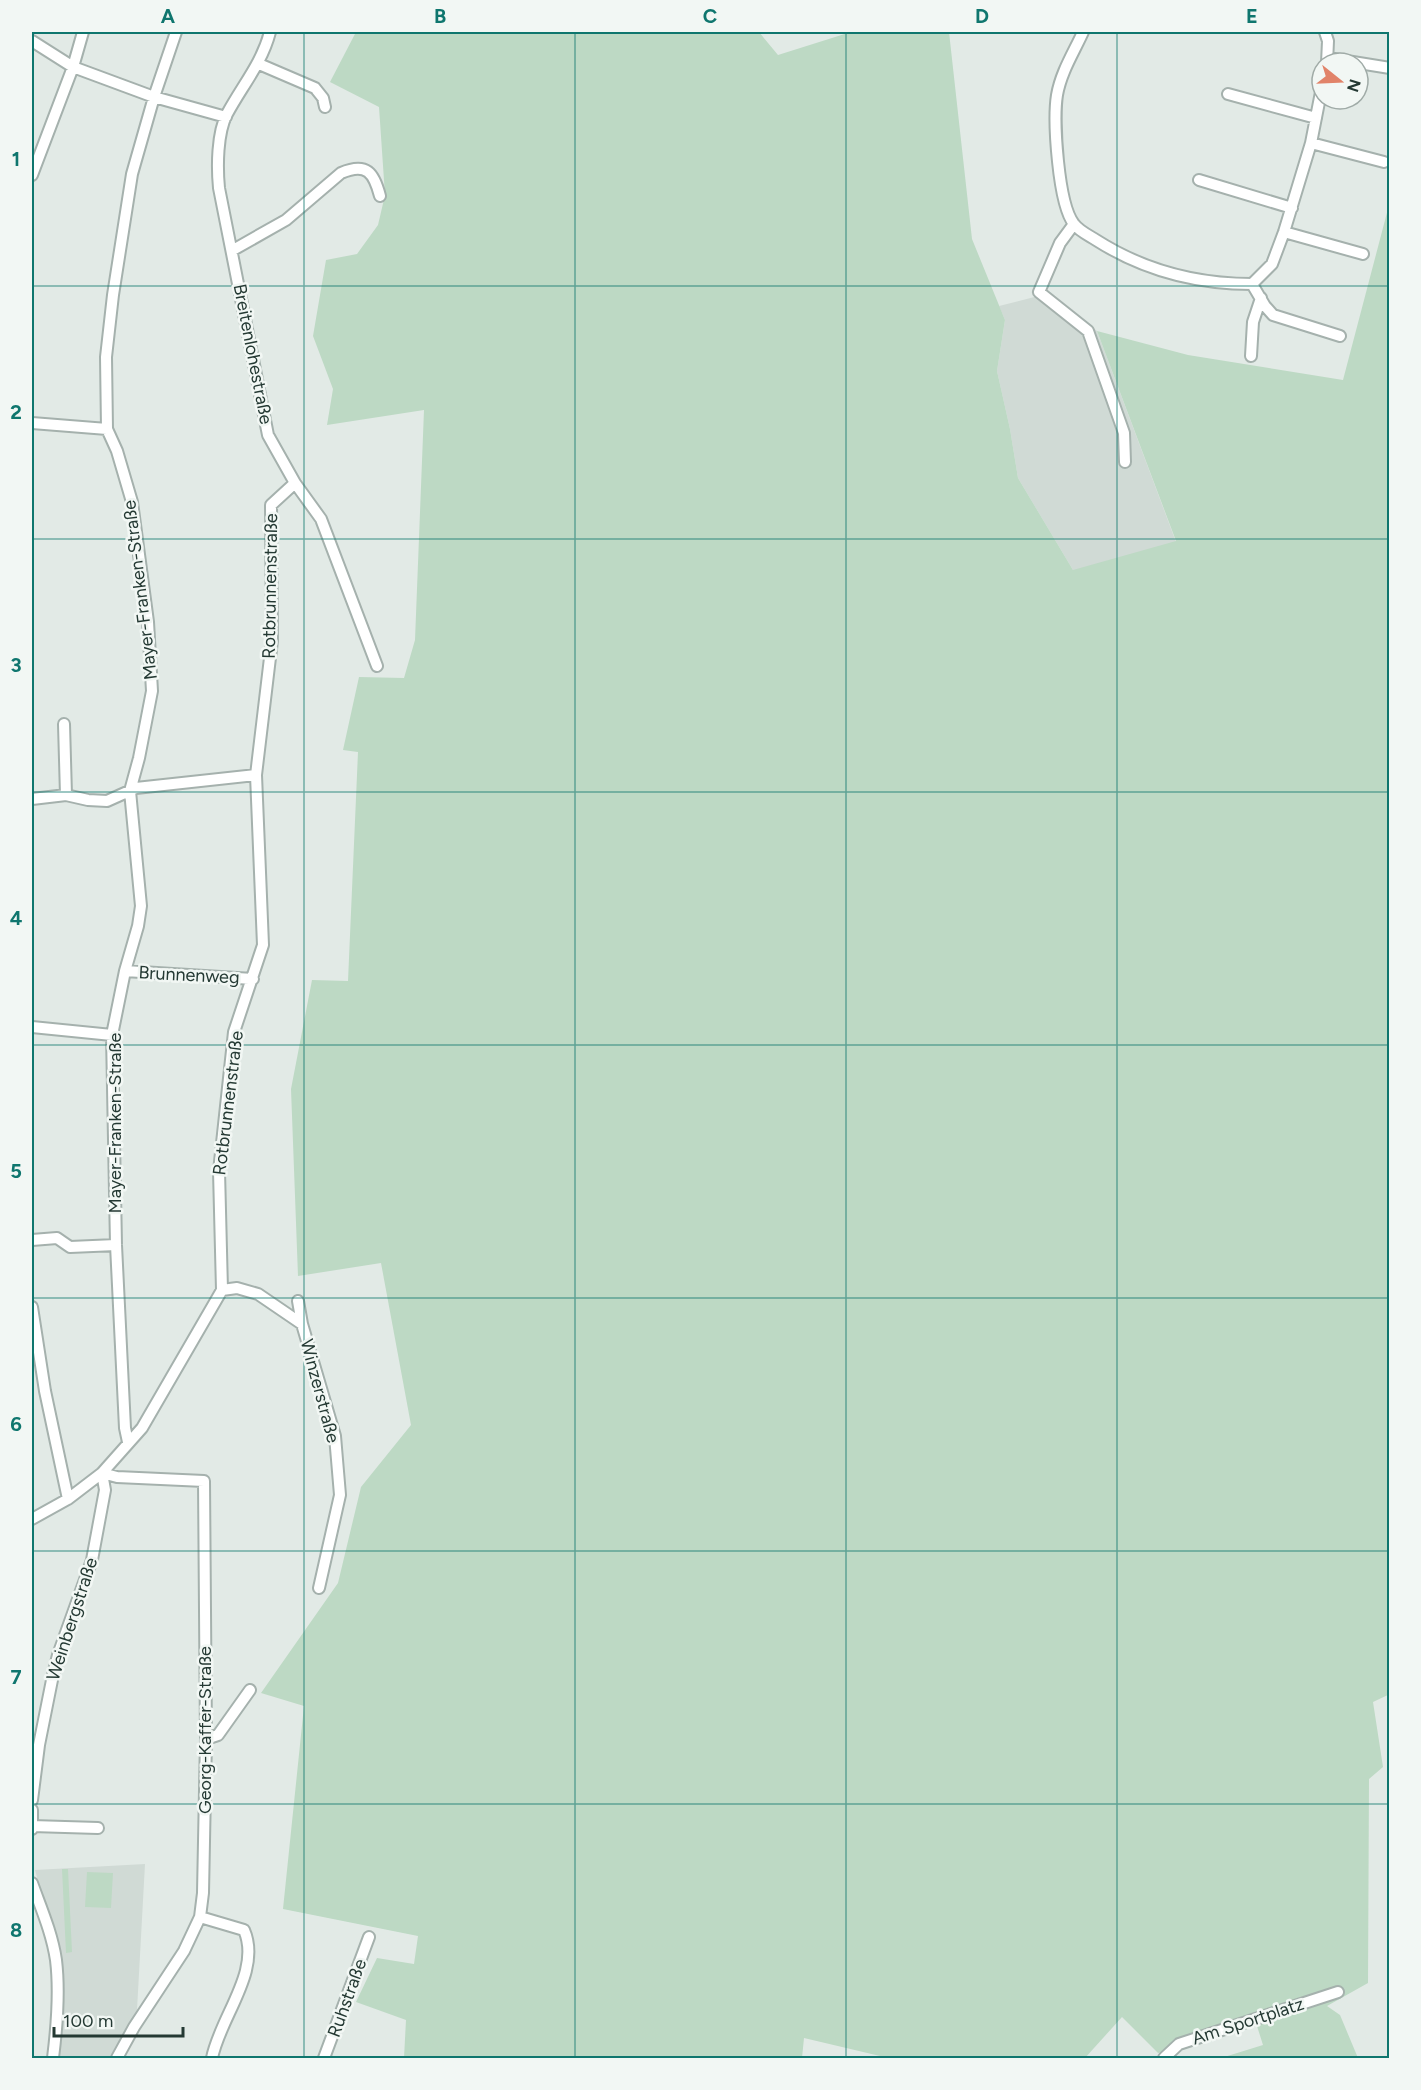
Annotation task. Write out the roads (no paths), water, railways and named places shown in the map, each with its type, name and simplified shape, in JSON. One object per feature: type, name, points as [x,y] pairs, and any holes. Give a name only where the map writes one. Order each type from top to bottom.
[{"type":"street","points":[[32,175],[73,67],[83,32]]},
{"type":"street","name":"Mayer-Franken-Straße","points":[[128,1442],[125,1428],[116,1245],[112,1035],[141,906],[130,791],[140,758],[152,691],[149,633],[132,502],[117,451],[107,429],[106,357],[132,174],[154,96],[176,32]]},
{"type":"street","name":"Breitenlohestraße","points":[[270,32],[259,64],[226,117],[217,162],[219,188],[268,435],[296,483],[321,519],[377,666]]},
{"type":"street","points":[[1083,32],[1065,70],[1055,116],[1057,160],[1064,199],[1074,224],[1121,255],[1162,271],[1223,284],[1252,284],[1272,264],[1292,208],[1311,143],[1317,111]]},
{"type":"street","points":[[1325,32],[1328,41],[1328,51]]},
{"type":"street","points":[[32,41],[73,67],[154,96],[226,117]]},
{"type":"street","points":[[259,64],[315,88],[323,98],[325,107]]},
{"type":"street","points":[[1370,66],[1389,68]]},
{"type":"street","points":[[1228,94],[1316,118]]},
{"type":"street","points":[[1311,143],[1384,162]]},
{"type":"street","points":[[233,250],[286,220],[341,173],[352,168],[362,168],[371,173],[376,180],[380,196]]},
{"type":"street","points":[[1199,180],[1292,208]]},
{"type":"street","points":[[1074,224],[1060,243],[1039,292],[1088,330],[1124,433],[1125,462]]},
{"type":"street","points":[[1284,232],[1362,254]]},
{"type":"street","points":[[1252,284],[1273,315],[1340,336]]},
{"type":"street","points":[[1251,356],[1253,322],[1261,298]]},
{"type":"street","points":[[32,423],[107,429]]},
{"type":"street","name":"Rotbrunnenstraße","points":[[222,1290],[219,1171],[234,1032],[263,945],[256,775],[272,641],[271,505],[296,483]]},
{"type":"street","points":[[63,724],[66,795]]},
{"type":"street","points":[[32,799],[66,795],[107,801],[136,788],[256,775]]},
{"type":"street","name":"Brunnenweg","points":[[125,971],[253,979]]},
{"type":"street","points":[[32,1027],[112,1035]]},
{"type":"street","points":[[32,1240],[57,1239],[70,1247],[116,1245]]},
{"type":"street","points":[[32,1519],[68,1498],[102,1473],[142,1428],[222,1290],[237,1288],[258,1294],[302,1324]]},
{"type":"street","name":"Winzerstraße","points":[[298,1301],[302,1324],[335,1436],[340,1495],[320,1588]]},
{"type":"street","points":[[32,1307],[45,1391],[68,1498]]},
{"type":"street","name":"Georg-Kaffer-Straße","points":[[102,1473],[117,1477],[204,1481],[206,1739],[203,1893],[200,1917],[184,1951],[134,2027],[117,2058]]},
{"type":"street","name":"Weinbergstraße","points":[[32,1800],[52,1675],[92,1560],[105,1490],[102,1473]]},
{"type":"street","points":[[206,1739],[218,1735],[250,1690]]},
{"type":"street","points":[[32,1810],[32,1828],[98,1828]]},
{"type":"street","points":[[32,1884],[47,1924],[56,1958],[57,2021],[53,2058]]},
{"type":"street","points":[[200,1917],[244,1929],[248,1941],[249,1960],[212,2058]]},
{"type":"street","name":"Ruhstraße","points":[[324,2058],[369,1937]]},
{"type":"street","name":"Am Sportplatz","points":[[1164,2058],[1179,2044],[1338,1992]]}]
